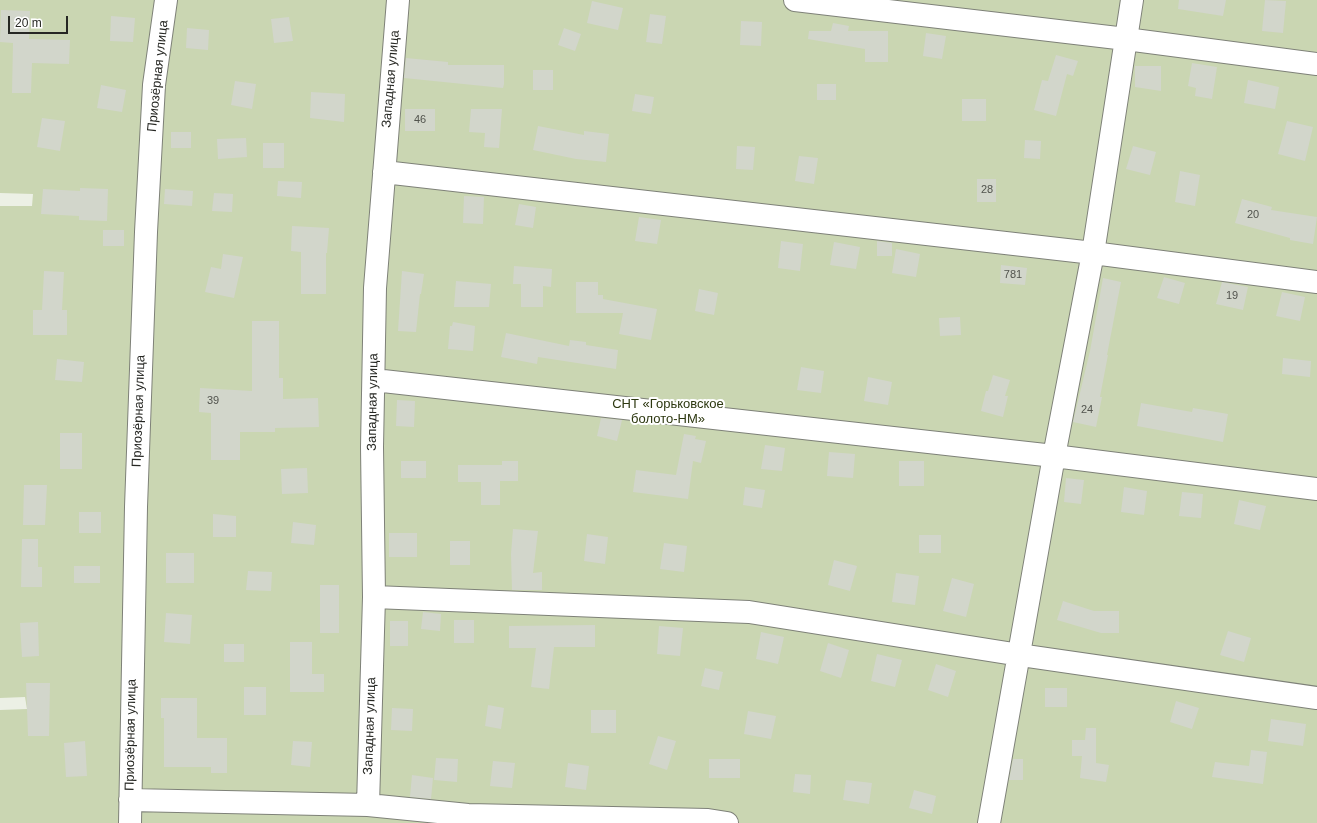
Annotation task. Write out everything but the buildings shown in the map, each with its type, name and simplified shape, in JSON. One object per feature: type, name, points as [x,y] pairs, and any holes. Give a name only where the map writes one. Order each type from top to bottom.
[{"type":"street","name":"Приозёрная улица","points":[[130,823],[136,507],[146,232],[154,85],[166,0]]},
{"type":"street","name":"Западная улица","points":[[368,805],[374,597],[372,447],[375,288],[398,0]]},
{"type":"street","points":[[795,0],[1126,39],[1317,64]]},
{"type":"street","points":[[989,823],[1020,655],[1054,456],[1093,253],[1132,0]]},
{"type":"street","points":[[384,172],[1093,253],[1317,282]]},
{"type":"street","points":[[374,380],[1054,456],[1317,490]]},
{"type":"street","points":[[374,597],[749,612],[1020,655],[1317,698]]},
{"type":"street","points":[[130,800],[368,805],[468,816],[708,820],[727,823]]},
{"type":"green space","name":"СНТ «Горьковское болото-НМ»","points":[[0,0],[1317,0],[1317,823],[0,823],[0,710],[27,709],[25,697],[0,698],[0,206],[32,206],[33,194],[0,193]]}]
